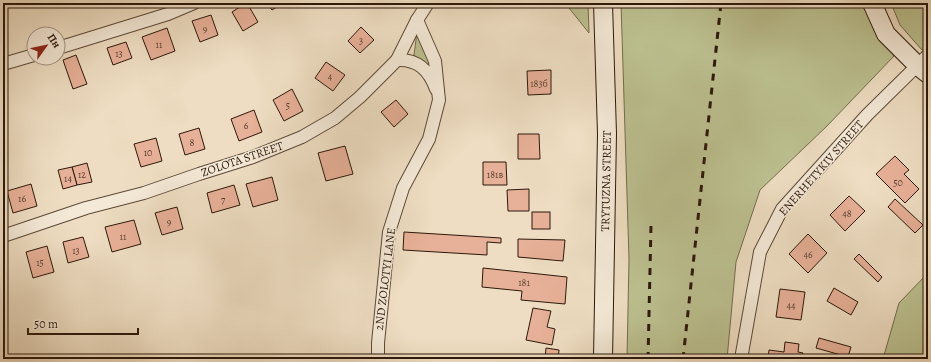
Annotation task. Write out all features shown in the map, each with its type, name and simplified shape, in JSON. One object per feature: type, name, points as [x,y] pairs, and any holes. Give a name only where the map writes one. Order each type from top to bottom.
[{"type":"street","points":[[66,46],[168,14],[194,3]]},
{"type":"street","name":"ZOLOTA STREET","points":[[3,236],[86,208],[144,193],[254,157],[302,137],[335,118],[360,97],[396,60],[417,20],[428,3]]},
{"type":"street","name":"TRYTUZNA STREET","points":[[603,3],[606,134],[603,359]]},
{"type":"street","points":[[872,3],[886,34],[924,65]]},
{"type":"street","name":"2ND ZOLOTYI LANE","points":[[378,359],[378,343],[389,232],[403,188],[429,138],[439,100],[435,60],[417,20]]},
{"type":"street","points":[[3,64],[26,57]]},
{"type":"street","points":[[396,60],[406,60],[421,66],[432,79],[439,100]]},
{"type":"street","name":"ENERHETYKIV STREET","points":[[741,359],[760,252],[782,209],[867,115],[924,65]]},
{"type":"green space","points":[[565,3],[588,3],[589,33]]},
{"type":"green space","points":[[621,3],[861,3],[894,56],[827,126],[760,190],[736,262],[727,359],[627,359],[629,259]]},
{"type":"green space","points":[[891,3],[928,3],[928,44],[922,50],[900,25]]},
{"type":"green space","points":[[417,32],[429,55],[433,73],[414,55]]},
{"type":"green space","points":[[928,273],[928,359],[883,359],[899,303]]},
{"type":"building","points":[[246,3],[258,22],[243,31],[232,12]]},
{"type":"building","points":[[267,3],[283,3],[272,10]]},
{"type":"building","points":[[211,15],[218,35],[200,42],[192,21]]},
{"type":"building","points":[[361,27],[374,40],[360,53],[348,41]]},
{"type":"building","points":[[167,28],[175,51],[151,60],[142,37]]},
{"type":"building","points":[[126,42],[132,58],[113,65],[107,48]]},
{"type":"building","points":[[76,55],[87,84],[73,89],[65,66],[66,59]]},
{"type":"building","points":[[326,62],[345,75],[333,91],[315,78]]},
{"type":"building","points":[[551,70],[551,94],[528,95],[527,71]]},
{"type":"building","points":[[292,89],[303,111],[284,121],[273,100]]},
{"type":"building","points":[[396,100],[408,114],[394,127],[381,112]]},
{"type":"building","points":[[254,110],[262,132],[239,141],[231,119]]},
{"type":"building","points":[[199,128],[205,149],[185,155],[179,134]]},
{"type":"building","points":[[518,134],[539,134],[540,159],[518,159]]},
{"type":"building","points":[[156,138],[162,161],[141,167],[134,144]]},
{"type":"building","points":[[345,146],[353,174],[326,181],[318,153]]},
{"type":"building","points":[[895,156],[909,170],[904,174],[919,189],[905,203],[876,174]]},
{"type":"building","points":[[483,162],[506,162],[507,185],[483,185]]},
{"type":"building","points":[[87,163],[92,182],[77,185],[72,167]]},
{"type":"building","points":[[72,167],[77,185],[63,189],[58,170]]},
{"type":"building","points":[[272,177],[278,200],[253,207],[246,184]]},
{"type":"building","points":[[31,184],[37,206],[13,213],[7,191]]},
{"type":"building","points":[[234,185],[240,205],[212,213],[207,193]]},
{"type":"building","points":[[529,189],[529,211],[508,211],[507,190]]},
{"type":"building","points":[[849,196],[865,211],[845,231],[830,215]]},
{"type":"building","points":[[895,199],[923,225],[915,233],[888,207]]},
{"type":"building","points":[[177,207],[183,229],[162,235],[155,213]]},
{"type":"building","points":[[532,212],[550,212],[550,229],[532,229]]},
{"type":"building","points":[[134,220],[141,244],[112,252],[105,227]]},
{"type":"building","points":[[404,232],[501,238],[501,243],[487,242],[487,255],[403,250]]},
{"type":"building","points":[[808,234],[827,253],[808,273],[789,254]]},
{"type":"building","points":[[83,237],[89,257],[68,263],[63,242]]},
{"type":"building","points":[[518,239],[565,240],[563,261],[518,257]]},
{"type":"building","points":[[47,246],[54,272],[33,278],[26,252]]},
{"type":"building","points":[[859,254],[882,277],[878,282],[854,259]]},
{"type":"building","points":[[483,268],[567,277],[565,304],[521,300],[522,291],[482,287]]},
{"type":"building","points":[[834,288],[858,302],[851,315],[827,301]]},
{"type":"building","points":[[780,289],[805,292],[801,320],[776,317]]},
{"type":"building","points":[[533,308],[551,311],[547,327],[555,329],[552,345],[526,340]]},
{"type":"building","points":[[819,338],[851,347],[848,357],[816,348]]},
{"type":"building","points":[[785,342],[799,344],[798,352],[803,353],[802,357],[805,359],[768,359],[769,350],[784,352]]},
{"type":"building","points":[[546,348],[559,350],[558,359],[545,359]]},
{"type":"railway","points":[[683,359],[721,3]]},
{"type":"railway","points":[[648,359],[651,225]]}]
